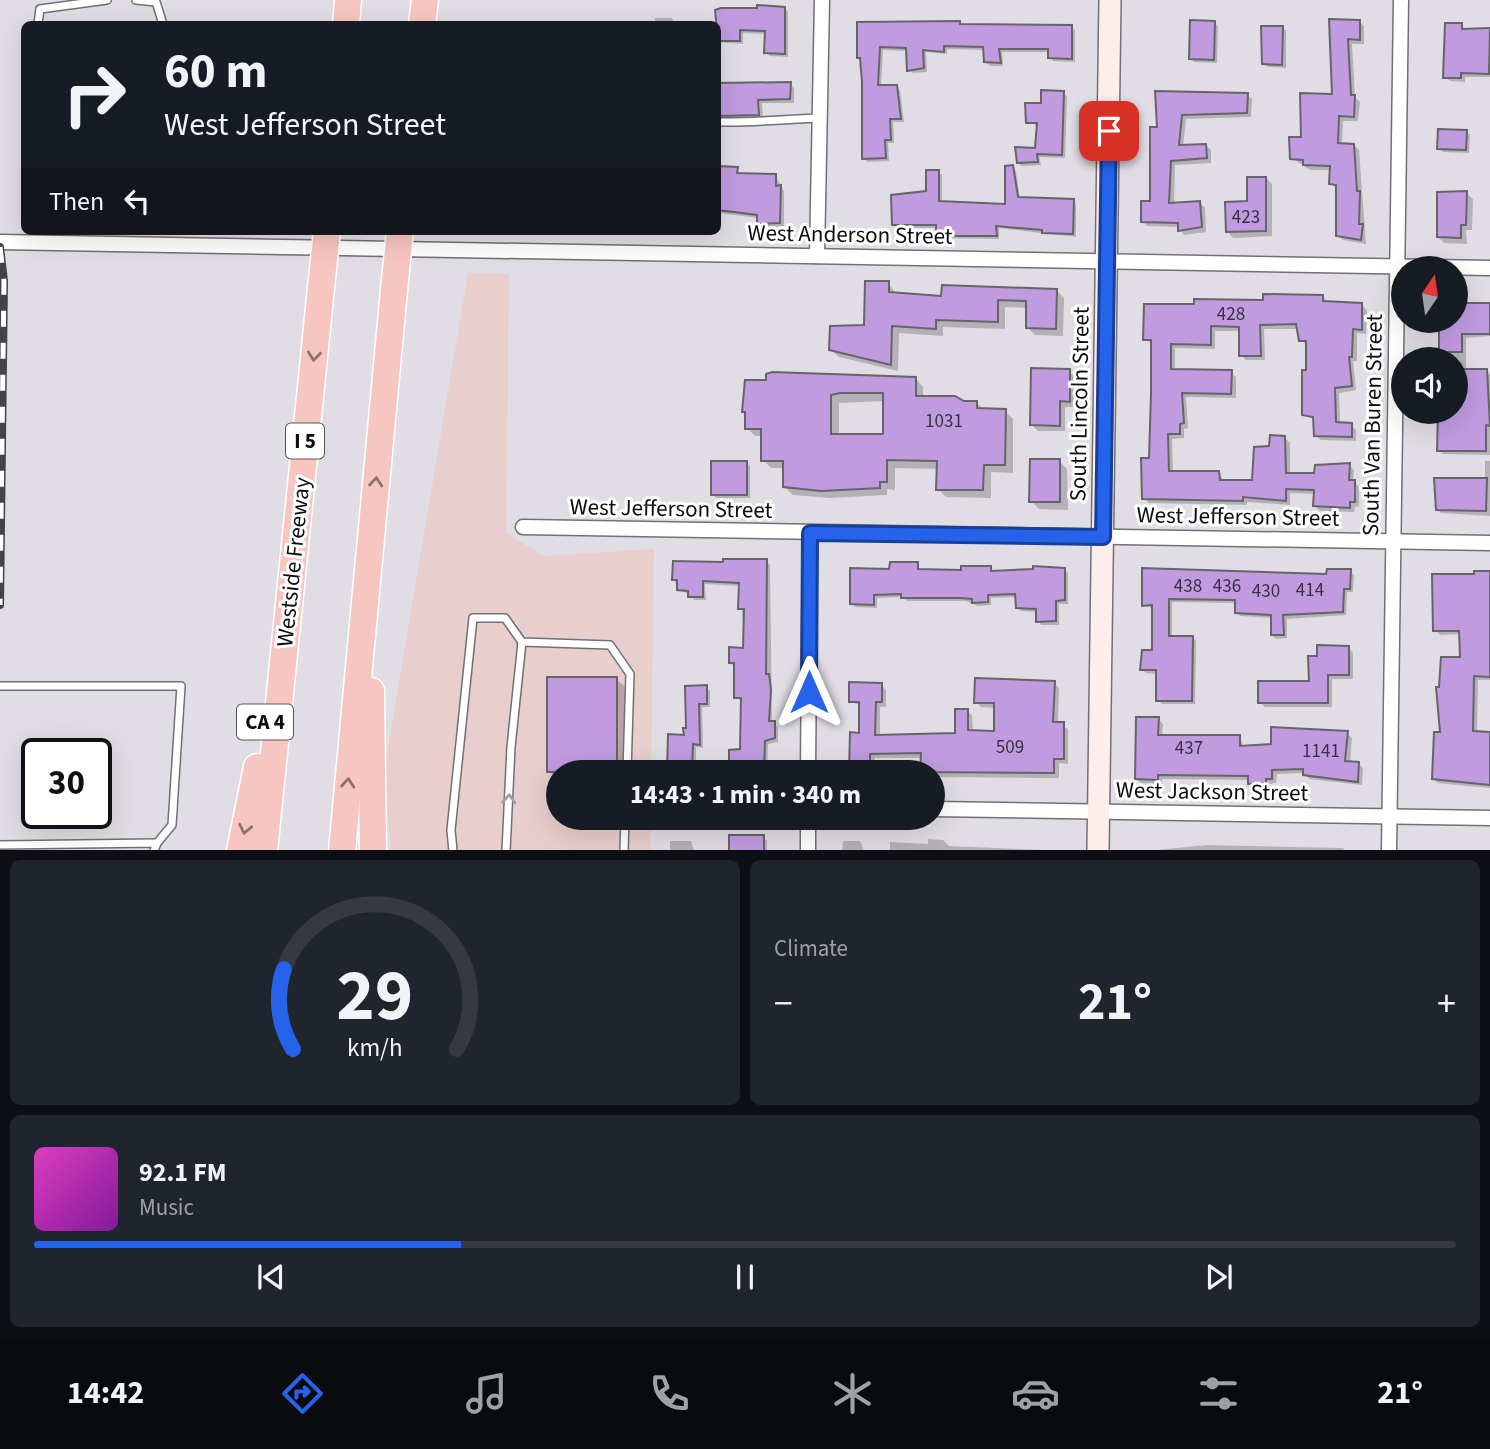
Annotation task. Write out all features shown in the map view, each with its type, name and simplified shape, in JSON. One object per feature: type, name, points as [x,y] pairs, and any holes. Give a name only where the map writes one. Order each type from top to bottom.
[{"type":"highway","points":[[346,21],[348,0]]},
{"type":"highway","points":[[422,21],[425,0]]},
{"type":"highway","name":"Westside Freeway","points":[[264,850],[327,235]]},
{"type":"highway","points":[[341,850],[400,235]]},
{"type":"highway","points":[[370,550],[373,850]]},
{"type":"highway","name":"CA 4","points":[[240,850],[289,593]]},
{"type":"street","points":[[817,256],[822,0]]},
{"type":"street","name":"South Lincoln Street","points":[[1098,850],[1110,0]]},
{"type":"street","name":"South Van Buren Street","points":[[1397,256],[1402,0]]},
{"type":"street","name":"West Anderson Street","points":[[0,242],[62,237],[817,256],[1391,266]]},
{"type":"street","name":"West Anderson Street","points":[[1468,268],[1490,268]]},
{"type":"street","name":"South Van Buren Street","points":[[1389,850],[1396,333]]},
{"type":"street","name":"West Jefferson Street","points":[[523,527],[1490,543]]},
{"type":"street","points":[[808,760],[810,533]]},
{"type":"street","name":"West Jackson Street","points":[[945,809],[1490,818]]},
{"type":"street","points":[[808,830],[808,850]]},
{"type":"lane","points":[[38,21],[40,9],[107,0]]},
{"type":"lane","points":[[136,0],[156,2],[162,21]]},
{"type":"lane","points":[[721,122],[761,124],[785,119],[819,118]]},
{"type":"lane","points":[[453,850],[451,830],[473,618],[505,618],[522,642],[511,747],[506,850]]},
{"type":"lane","points":[[522,642],[610,645],[630,674],[627,760]]},
{"type":"lane","points":[[0,686],[181,686],[172,825],[156,847],[0,845]]},
{"type":"lane","points":[[624,850],[625,830]]},
{"type":"shaded area","points":[[468,273],[509,274],[506,533],[544,556],[654,549],[651,760],[546,760],[546,830],[651,830],[650,850],[391,850],[384,772]]},
{"type":"building","points":[[757,5],[785,7],[785,54],[764,53],[765,31],[740,30],[740,41],[721,41],[721,21],[716,21],[715,10],[757,8]]},
{"type":"building","points":[[1329,19],[1360,20],[1360,40],[1348,39],[1351,95],[1355,95],[1354,117],[1339,116],[1338,143],[1354,144],[1357,191],[1360,191],[1359,224],[1363,224],[1361,240],[1336,236],[1336,185],[1329,184],[1330,166],[1303,165],[1303,160],[1290,159],[1289,137],[1301,137],[1300,93],[1332,94]]},
{"type":"building","points":[[1190,20],[1215,21],[1214,60],[1189,59]]},
{"type":"building","points":[[960,21],[960,24],[1072,25],[1072,59],[1048,58],[1048,49],[999,49],[1001,63],[984,62],[983,47],[944,46],[944,52],[923,50],[924,68],[907,71],[906,48],[880,47],[878,85],[897,85],[901,119],[890,119],[891,140],[885,140],[886,158],[862,159],[862,82],[860,58],[857,58],[857,22]]},
{"type":"building","points":[[1445,23],[1462,23],[1462,29],[1490,28],[1489,74],[1461,73],[1461,78],[1443,78]]},
{"type":"building","points":[[1261,26],[1283,26],[1282,65],[1262,64]]},
{"type":"building","points":[[791,82],[790,99],[758,100],[759,115],[721,116],[721,83]]},
{"type":"building","points":[[1041,90],[1064,91],[1062,155],[1037,154],[1038,162],[1017,163],[1015,147],[1035,148],[1037,123],[1026,123],[1025,103],[1041,103]]},
{"type":"building","points":[[1155,91],[1248,93],[1247,113],[1182,115],[1179,145],[1206,144],[1207,158],[1171,161],[1169,203],[1200,201],[1202,227],[1178,231],[1178,223],[1141,222],[1141,201],[1150,201],[1150,127],[1157,127]]},
{"type":"building","points":[[1438,129],[1467,130],[1466,150],[1437,149]]},
{"type":"building","points":[[1013,165],[1018,197],[1074,199],[1073,234],[1042,233],[1042,230],[996,226],[997,236],[936,235],[936,225],[892,225],[891,195],[926,191],[926,170],[939,170],[939,201],[1005,204],[1005,166]]},
{"type":"building","points":[[721,166],[738,167],[737,173],[776,174],[776,186],[781,185],[780,223],[757,224],[757,215],[721,210]]},
{"type":"building","points":[[1247,177],[1266,177],[1266,231],[1226,232],[1225,202],[1247,201]]},
{"type":"building","points":[[1467,191],[1466,225],[1461,225],[1461,238],[1437,237],[1437,192]]},
{"type":"building","points":[[865,281],[889,281],[889,292],[941,296],[942,285],[1057,289],[1056,329],[1026,328],[1026,301],[998,300],[998,322],[936,320],[936,329],[892,326],[891,365],[829,350],[830,326],[864,325]]},
{"type":"building","points":[[1263,294],[1323,295],[1323,301],[1362,303],[1362,330],[1353,329],[1352,357],[1349,357],[1352,386],[1335,388],[1336,422],[1352,423],[1352,437],[1314,436],[1313,417],[1302,415],[1302,370],[1306,370],[1306,341],[1299,341],[1296,324],[1260,325],[1261,356],[1239,356],[1239,327],[1211,326],[1211,345],[1171,344],[1171,369],[1232,370],[1231,394],[1182,393],[1184,423],[1180,424],[1180,434],[1168,434],[1169,471],[1219,471],[1220,480],[1252,480],[1254,447],[1269,446],[1270,435],[1285,436],[1286,473],[1314,473],[1315,465],[1350,463],[1349,480],[1355,480],[1355,502],[1350,502],[1350,508],[1313,506],[1314,490],[1286,489],[1286,501],[1243,497],[1243,501],[1142,499],[1141,458],[1149,458],[1151,394],[1151,340],[1143,340],[1144,304],[1194,304],[1194,299],[1263,300]]},
{"type":"building","points":[[1468,303],[1490,303],[1490,334],[1462,334],[1462,347],[1439,347],[1439,333],[1468,333]]},
{"type":"building","points":[[1031,368],[1070,369],[1070,402],[1060,401],[1060,426],[1030,425]]},
{"type":"building","points":[[1468,369],[1487,369],[1490,426],[1486,425],[1486,451],[1437,451],[1438,424],[1468,424]]},
{"type":"building","points":[[772,372],[916,377],[916,396],[955,396],[964,401],[977,401],[977,408],[1006,409],[1005,465],[984,465],[983,490],[936,490],[937,461],[887,460],[887,482],[880,482],[880,488],[821,491],[783,487],[783,461],[761,461],[761,429],[745,429],[745,412],[742,412],[745,380],[766,380],[766,374]],"holes":[[[883,393],[883,434],[831,434],[831,395]]]},
{"type":"building","points":[[1030,459],[1060,459],[1060,502],[1029,502]]},
{"type":"building","points":[[711,461],[747,461],[747,495],[711,495]]},
{"type":"building","points":[[1434,478],[1487,478],[1486,511],[1436,510]]},
{"type":"building","points":[[723,559],[767,559],[766,674],[769,674],[771,690],[769,721],[775,721],[775,738],[765,741],[764,760],[729,760],[729,750],[740,749],[741,698],[734,698],[734,663],[729,663],[729,647],[743,648],[744,609],[738,609],[739,583],[703,581],[703,597],[688,597],[688,591],[677,590],[677,580],[672,580],[673,561],[723,562]]},
{"type":"building","points":[[890,562],[918,562],[918,569],[961,570],[961,566],[991,566],[991,571],[1033,569],[1033,566],[1065,568],[1065,600],[1056,601],[1056,621],[1036,622],[1036,609],[1016,608],[1015,594],[988,595],[988,602],[972,603],[972,599],[961,598],[874,595],[874,605],[850,604],[850,568],[889,569]]},
{"type":"building","points":[[1142,568],[1326,574],[1327,569],[1351,569],[1350,589],[1344,589],[1343,612],[1283,615],[1284,635],[1271,635],[1271,615],[1235,613],[1235,600],[1169,599],[1169,636],[1193,636],[1192,701],[1156,701],[1156,670],[1140,670],[1142,650],[1152,650],[1152,605],[1142,606]]},
{"type":"building","points":[[1474,571],[1490,571],[1490,677],[1474,676],[1473,731],[1490,732],[1490,785],[1432,779],[1434,732],[1440,732],[1436,687],[1439,687],[1441,657],[1460,657],[1459,631],[1433,631],[1432,574],[1474,574]]},
{"type":"building","points":[[1317,645],[1349,646],[1349,675],[1328,675],[1328,703],[1258,703],[1258,681],[1309,681],[1308,656],[1317,656]]},
{"type":"building","points":[[547,677],[617,677],[617,760],[547,760]]},
{"type":"building","points":[[975,678],[1055,681],[1053,722],[1064,722],[1064,759],[1054,759],[1054,773],[945,772],[945,760],[921,760],[921,753],[870,754],[870,760],[849,760],[850,732],[859,733],[859,702],[849,702],[849,682],[882,683],[882,702],[876,702],[875,735],[955,733],[955,709],[968,709],[968,730],[994,731],[994,703],[974,703]]},
{"type":"building","points":[[707,685],[707,704],[699,704],[700,745],[693,744],[692,760],[667,760],[668,734],[684,735],[683,728],[686,728],[685,686]]},
{"type":"building","points":[[1136,717],[1159,717],[1158,735],[1240,735],[1240,746],[1271,744],[1271,727],[1348,731],[1345,761],[1359,762],[1358,782],[1303,775],[1303,769],[1272,770],[1272,779],[1266,779],[1266,783],[1248,784],[1248,776],[1158,775],[1158,780],[1135,779]]},
{"type":"building","points":[[729,835],[764,835],[764,850],[729,850]]},
{"type":"railway","points":[[0,247],[4,281],[0,605]]},
{"type":"route","points":[[809,692],[810,533],[1103,537],[1109,131]]}]
